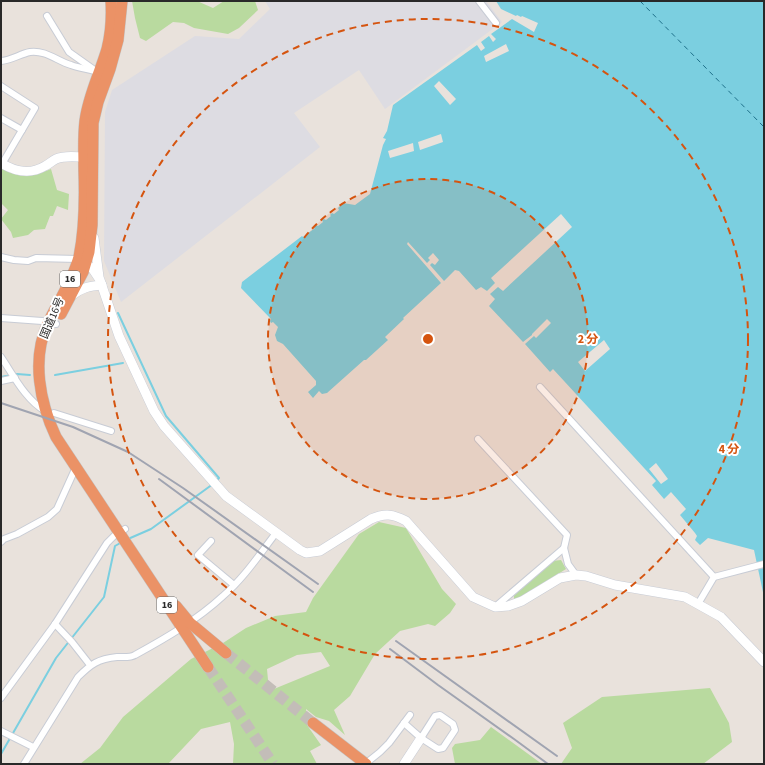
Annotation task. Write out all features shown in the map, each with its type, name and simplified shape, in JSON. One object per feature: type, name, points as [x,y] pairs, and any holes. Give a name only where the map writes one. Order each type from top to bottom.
[{"type":"highway","name":"国道16号","points":[[111,1],[111,27],[109,39],[100,73],[88,104],[85,121],[92,224],[91,240],[82,261],[75,269],[52,323],[42,342],[39,374],[56,437],[179,611],[208,667]]},
{"type":"highway","name":"国道16号","points":[[100,73],[118,40],[122,1]]},
{"type":"highway","name":"国道16号","points":[[52,323],[71,296],[83,272],[83,237],[88,158]]},
{"type":"highway","name":"国道16号","points":[[50,412],[126,535]]},
{"type":"highway","name":"国道16号","points":[[186,626],[226,653]]},
{"type":"highway","points":[[313,723],[365,764]]},
{"type":"street","points":[[479,1],[496,23]]},
{"type":"street","points":[[47,16],[69,52],[100,73]]},
{"type":"street","points":[[1,61],[11,60],[31,52],[38,52],[51,55],[70,65],[100,73]]},
{"type":"street","points":[[1,86],[36,108],[2,164],[19,172],[27,172],[35,171],[55,159],[63,157],[88,158]]},
{"type":"street","points":[[1,118],[22,130]]},
{"type":"street","points":[[92,224],[101,283],[119,336],[154,411],[164,426],[226,496],[300,550],[306,553],[320,551],[372,518],[385,515],[397,516],[406,520],[473,597],[495,607],[508,606],[522,601],[560,578],[576,575],[586,576],[615,585],[685,597],[721,617],[764,662]]},
{"type":"street","points":[[1,257],[28,261],[36,258],[82,261],[92,268],[101,283]]},
{"type":"street","points":[[71,296],[78,290],[101,283]]},
{"type":"street","points":[[1,318],[42,320],[52,323]]},
{"type":"street","points":[[1,357],[29,399],[38,407],[110,431]]},
{"type":"street","points":[[1,381],[15,378]]},
{"type":"street","points":[[540,387],[714,577]]},
{"type":"street","points":[[478,439],[567,535],[564,548],[568,564],[576,575]]},
{"type":"street","points":[[1,542],[4,539],[17,534],[48,517],[57,509],[76,467]]},
{"type":"street","points":[[24,764],[33,747],[78,677],[90,665],[100,660],[133,656],[186,626],[223,596],[234,585],[253,564],[276,533]]},
{"type":"street","points":[[1,698],[55,624],[107,543],[126,535]]},
{"type":"street","points":[[211,541],[198,555],[234,585]]},
{"type":"street","points":[[495,607],[564,548]]},
{"type":"street","points":[[698,604],[714,577],[764,564]]},
{"type":"street","points":[[55,624],[72,642],[90,665]]},
{"type":"street","points":[[365,764],[380,752],[410,715]]},
{"type":"street","points":[[404,724],[421,738],[438,749],[443,748],[455,730],[453,724],[440,715],[435,716],[421,738],[404,764]]},
{"type":"street","points":[[1,731],[33,747]]},
{"type":"shaded area","points":[[265,1],[486,1],[502,22],[385,109],[359,70],[294,113],[320,147],[121,302],[104,261],[105,112],[112,90],[195,36],[239,39],[270,9]]},
{"type":"green space","points":[[132,1],[197,1],[213,8],[224,1],[255,1],[258,10],[239,28],[228,34],[194,28],[184,23],[173,22],[146,41],[140,38]]},
{"type":"green space","points":[[1,168],[14,174],[26,176],[51,169],[57,190],[69,194],[68,210],[57,206],[53,216],[50,216],[45,229],[34,230],[28,235],[13,238],[11,232],[1,219],[8,210],[1,203]]},
{"type":"green space","points":[[379,522],[406,528],[442,589],[456,604],[450,613],[435,626],[428,624],[400,631],[375,654],[350,696],[334,710],[345,735],[329,721],[316,717],[306,709],[307,725],[321,745],[310,751],[317,764],[233,764],[234,744],[230,722],[201,729],[168,764],[80,764],[100,748],[123,717],[191,659],[223,643],[246,628],[275,616],[306,612],[313,598],[359,534]],"holes":[[[321,652],[330,666],[269,691],[267,669],[297,655]]]},
{"type":"green space","points":[[561,560],[566,569],[516,600],[514,599],[514,595],[553,561]]},
{"type":"green space","points":[[710,688],[729,723],[732,742],[703,764],[561,764],[572,748],[563,723],[602,697]]},
{"type":"green space","points":[[491,727],[542,764],[455,764],[452,748],[455,744],[480,740]]},
{"type":"water","points":[[496,1],[764,1],[764,597],[754,550],[708,538],[700,545],[695,540],[697,536],[695,533],[680,515],[686,509],[671,492],[664,499],[652,485],[656,481],[553,369],[550,372],[525,344],[534,336],[536,338],[551,323],[547,319],[523,342],[489,306],[495,299],[490,294],[498,287],[503,291],[572,227],[561,214],[491,278],[495,283],[487,291],[481,287],[476,290],[459,271],[455,270],[444,281],[430,265],[432,263],[435,265],[439,260],[433,253],[428,258],[430,260],[427,263],[408,242],[407,244],[441,283],[403,318],[404,319],[385,337],[388,340],[366,360],[364,360],[327,393],[322,394],[319,391],[313,398],[308,392],[316,385],[316,381],[283,344],[277,341],[275,335],[278,327],[273,322],[271,323],[271,319],[241,288],[242,282],[302,236],[303,237],[315,228],[314,227],[316,225],[318,226],[323,222],[322,220],[326,220],[332,213],[334,214],[339,210],[338,208],[343,203],[355,205],[370,194],[383,145],[386,139],[383,138],[387,131],[393,105],[477,45],[481,51],[485,48],[481,42],[489,36],[493,42],[496,39],[491,34],[512,19],[534,32],[538,23],[522,16],[516,16],[501,9]],"holes":[[[506,44],[509,51],[486,62],[484,56]],[[439,81],[456,99],[450,105],[434,86]],[[441,134],[443,142],[420,150],[418,142]],[[413,143],[414,151],[390,158],[388,151]],[[604,340],[610,349],[585,371],[578,362]],[[656,463],[668,479],[661,484],[649,469]]]},
{"type":"waterway","points":[[118,313],[166,416],[219,478],[216,481]]},
{"type":"waterway","points":[[55,375],[123,363]]},
{"type":"waterway","points":[[1,377],[17,374],[30,375]]},
{"type":"waterway","points":[[128,539],[151,529],[213,484]]},
{"type":"waterway","points":[[1,754],[56,658],[104,597],[115,546],[122,542]]},
{"type":"ferry route","points":[[640,1],[764,127]]},
{"type":"tunnel","points":[[226,653],[313,723]]},
{"type":"tunnel","points":[[208,667],[273,764]]},
{"type":"railway","points":[[1,403],[73,427],[128,452],[183,488],[318,584]]},
{"type":"railway","points":[[159,479],[313,592]]},
{"type":"railway","points":[[396,641],[557,756]]},
{"type":"railway","points":[[390,649],[548,764]]}]
